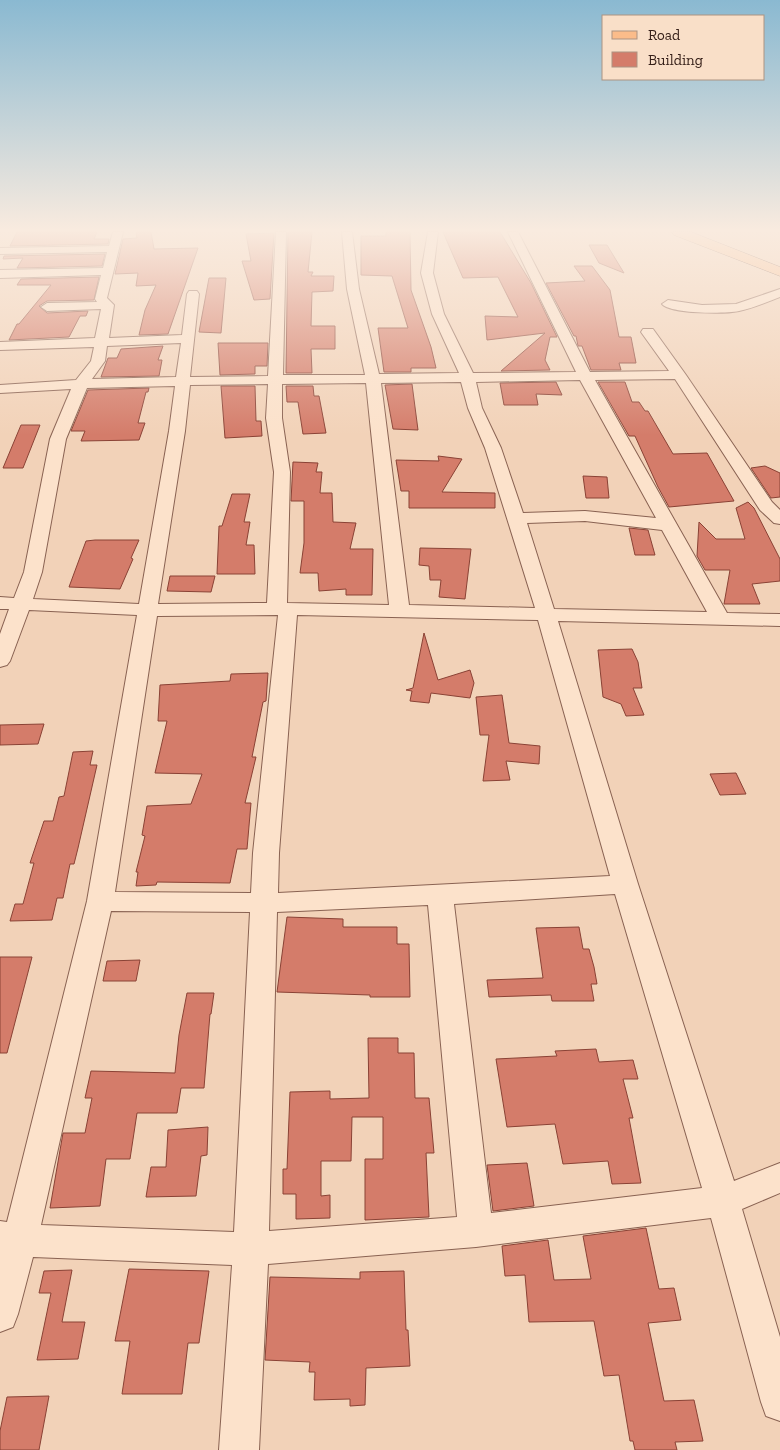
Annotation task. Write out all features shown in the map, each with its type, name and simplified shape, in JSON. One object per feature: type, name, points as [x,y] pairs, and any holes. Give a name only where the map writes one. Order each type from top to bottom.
[{"type":"street","points":[[102,300],[108,306]]},
{"type":"street","points":[[0,1314],[10,1239],[100,901],[177,431],[191,300]]},
{"type":"street","points":[[239,1450],[251,1249],[266,853],[282,609],[282,472],[274,418],[278,300]]},
{"type":"street","points":[[356,300],[373,378],[400,610]]},
{"type":"street","points":[[434,300],[438,314],[467,376],[475,408],[493,448],[539,587],[625,884],[723,1201],[770,1331],[780,1402]]},
{"type":"street","points":[[547,300],[584,374],[721,619]]},
{"type":"street","points":[[668,304],[719,310],[742,307],[761,300]]},
{"type":"street","points":[[47,307],[108,306]]},
{"type":"street","points":[[0,660],[33,572],[58,439],[81,384],[98,361],[108,306]]},
{"type":"street","points":[[742,307],[759,317]]},
{"type":"street","points":[[648,332],[679,374],[766,506],[780,519]]},
{"type":"street","points":[[0,346],[188,339]]},
{"type":"street","points":[[0,389],[182,381],[679,374]]},
{"type":"street","points":[[516,518],[585,516],[668,525]]},
{"type":"street","points":[[0,603],[149,610],[400,610],[780,620]]},
{"type":"street","points":[[100,901],[264,903],[625,884]]},
{"type":"street","points":[[440,895],[476,1231]]},
{"type":"street","points":[[10,1239],[251,1249],[476,1231],[723,1201],[780,1178]]},
{"type":"building","points":[[39,300],[94,300],[47,301],[39,306],[47,313],[88,311],[86,316],[80,316],[69,337],[9,340],[17,324]]},
{"type":"building","points":[[150,300],[180,300],[168,334],[139,335]]},
{"type":"building","points":[[205,300],[224,300],[221,333],[199,332]]},
{"type":"building","points":[[287,300],[312,300],[311,326],[335,326],[335,349],[311,349],[312,373],[286,373]]},
{"type":"building","points":[[399,300],[414,300],[431,347],[436,368],[411,368],[411,372],[384,372],[378,328],[408,328]]},
{"type":"building","points":[[509,300],[539,300],[557,337],[550,337],[545,360],[550,370],[501,371],[545,333],[487,340],[485,316],[518,317]]},
{"type":"building","points":[[555,300],[612,300],[619,337],[631,337],[636,363],[619,363],[621,370],[591,370],[582,346],[578,346],[576,336],[574,336]]},
{"type":"building","points":[[218,343],[268,343],[267,366],[255,366],[255,374],[220,375]]},
{"type":"building","points":[[163,346],[158,360],[162,360],[159,376],[101,377],[108,358],[117,358],[121,349]]},
{"type":"building","points":[[556,382],[562,395],[536,394],[538,405],[504,405],[500,383]]},
{"type":"building","points":[[598,382],[625,382],[632,402],[639,402],[645,411],[648,411],[673,454],[707,453],[734,501],[669,507],[635,436],[629,436]]},
{"type":"building","points":[[412,384],[418,430],[393,429],[385,385]]},
{"type":"building","points":[[221,386],[255,386],[256,421],[261,421],[262,436],[225,438]]},
{"type":"building","points":[[286,386],[313,386],[314,396],[319,396],[326,433],[303,434],[298,402],[287,402]]},
{"type":"building","points":[[149,388],[148,392],[146,392],[138,423],[145,423],[139,440],[81,441],[85,431],[71,431],[88,390]]},
{"type":"building","points":[[21,425],[40,425],[23,468],[3,468]]},
{"type":"building","points":[[438,456],[462,459],[442,492],[495,493],[495,508],[409,508],[409,491],[401,491],[396,460],[439,461]]},
{"type":"building","points":[[293,462],[318,463],[316,472],[322,472],[320,493],[332,493],[333,522],[356,523],[350,549],[373,549],[372,595],[346,595],[346,589],[319,591],[318,573],[300,573],[304,543],[304,501],[291,501]]},
{"type":"building","points":[[765,466],[780,473],[780,497],[771,498],[751,468]]},
{"type":"building","points":[[583,476],[607,477],[609,498],[586,498]]},
{"type":"building","points":[[232,494],[250,494],[244,522],[250,522],[246,545],[254,545],[255,574],[217,574],[219,526],[222,526]]},
{"type":"building","points":[[748,502],[754,508],[780,559],[780,581],[752,584],[760,604],[724,604],[730,570],[705,570],[697,556],[699,522],[716,539],[745,539],[736,508]]},
{"type":"building","points":[[629,528],[648,530],[655,555],[635,555]]},
{"type":"building","points":[[139,540],[120,589],[69,587],[86,541]]},
{"type":"building","points":[[420,548],[471,549],[465,599],[439,597],[441,580],[430,580],[429,566],[419,565]]},
{"type":"building","points":[[170,576],[215,576],[211,592],[167,591]]},
{"type":"building","points":[[424,633],[438,680],[470,670],[474,683],[470,698],[431,693],[429,703],[410,701],[412,691],[406,690],[413,688]]},
{"type":"building","points":[[632,649],[638,662],[642,688],[633,688],[644,715],[626,716],[621,704],[603,697],[598,650]]},
{"type":"building","points":[[268,673],[266,701],[263,702],[252,757],[256,757],[245,803],[251,803],[247,849],[237,849],[230,883],[157,882],[156,885],[136,886],[138,872],[136,872],[145,836],[142,835],[147,806],[191,804],[202,774],[155,773],[167,721],[158,721],[160,685],[230,681],[231,674]]},
{"type":"building","points":[[502,695],[509,743],[540,746],[539,764],[506,761],[510,780],[483,781],[489,735],[480,735],[476,697]]},
{"type":"building","points":[[44,724],[38,744],[0,745],[0,725]]},
{"type":"building","points":[[93,751],[90,765],[97,765],[74,864],[70,864],[63,898],[57,898],[52,920],[10,921],[15,904],[23,904],[34,863],[30,863],[44,821],[53,821],[59,797],[64,796],[73,752]]},
{"type":"building","points":[[736,773],[746,794],[720,795],[710,774]]},
{"type":"building","points":[[287,917],[343,919],[343,927],[397,927],[397,944],[409,944],[410,997],[370,997],[370,995],[277,992]]},
{"type":"building","points":[[579,927],[583,949],[589,949],[594,967],[597,984],[591,984],[594,1001],[552,1001],[551,995],[489,997],[487,980],[543,978],[536,928]]},
{"type":"building","points":[[0,957],[32,957],[7,1053],[0,1053]]},
{"type":"building","points":[[140,960],[136,981],[103,981],[107,961]]},
{"type":"building","points":[[187,993],[214,993],[210,1014],[204,1088],[181,1088],[177,1113],[137,1113],[130,1159],[106,1159],[100,1206],[50,1208],[63,1133],[85,1133],[92,1098],[85,1098],[91,1071],[175,1073],[179,1035]]},
{"type":"building","points":[[368,1038],[398,1038],[398,1053],[414,1053],[415,1098],[429,1098],[434,1153],[426,1153],[429,1217],[365,1220],[365,1159],[383,1159],[383,1117],[352,1117],[351,1161],[321,1161],[321,1196],[330,1195],[330,1218],[296,1219],[296,1194],[283,1194],[283,1169],[287,1169],[290,1092],[330,1091],[330,1099],[369,1098]]},
{"type":"building","points":[[596,1049],[599,1062],[633,1060],[638,1079],[623,1079],[633,1118],[629,1118],[641,1183],[612,1184],[608,1161],[563,1164],[555,1124],[507,1127],[496,1059],[557,1056],[555,1051]]},
{"type":"building","points":[[208,1127],[207,1155],[201,1156],[196,1196],[146,1197],[151,1167],[166,1167],[168,1130]]},
{"type":"building","points":[[527,1163],[534,1206],[493,1211],[487,1165]]},
{"type":"building","points":[[646,1228],[659,1289],[674,1288],[681,1320],[648,1323],[664,1401],[694,1400],[703,1441],[675,1442],[677,1450],[635,1450],[633,1441],[630,1441],[619,1375],[604,1376],[594,1321],[529,1322],[525,1275],[505,1276],[502,1246],[548,1240],[554,1280],[591,1279],[583,1236]]},
{"type":"building","points":[[129,1269],[209,1271],[199,1343],[188,1343],[182,1394],[122,1394],[130,1341],[115,1341]]},
{"type":"building","points":[[72,1270],[62,1322],[85,1322],[78,1359],[37,1360],[51,1293],[39,1293],[44,1271]]},
{"type":"building","points":[[404,1271],[406,1330],[408,1330],[410,1366],[366,1368],[365,1405],[350,1406],[350,1399],[314,1400],[315,1372],[309,1372],[310,1362],[265,1360],[270,1277],[360,1279],[360,1272]]},
{"type":"building","points":[[49,1396],[39,1450],[0,1450],[0,1431],[7,1397]]}]
